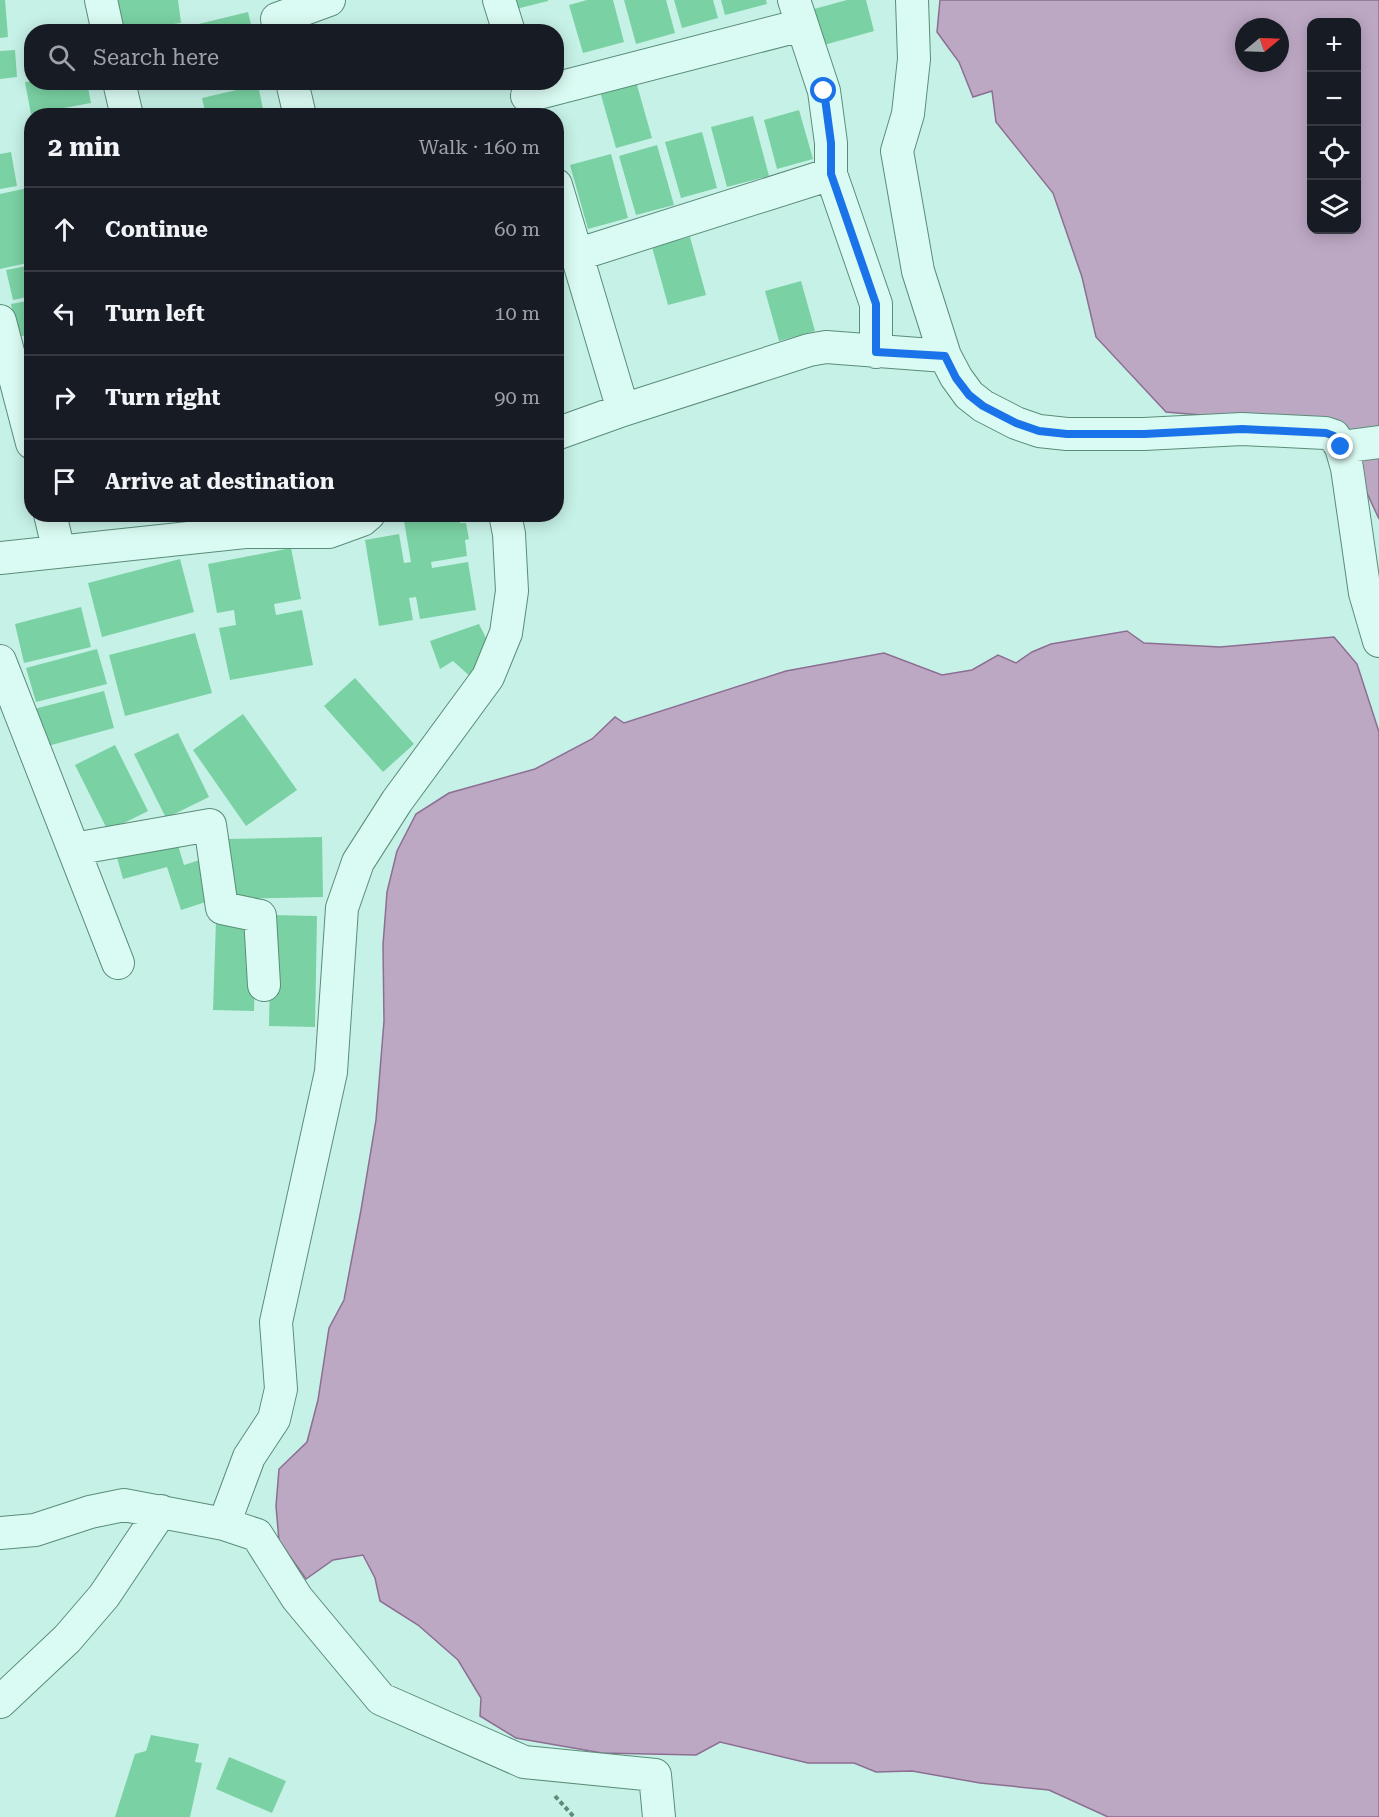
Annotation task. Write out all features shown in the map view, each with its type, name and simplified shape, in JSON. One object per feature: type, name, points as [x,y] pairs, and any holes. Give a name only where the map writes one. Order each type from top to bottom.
[{"type":"street","points":[[101,0],[106,24]]},
{"type":"street","points":[[278,17],[329,0]]},
{"type":"street","points":[[499,0],[506,24]]},
{"type":"street","points":[[912,0],[914,59],[908,114],[897,151],[918,271],[945,356],[956,378],[969,395],[983,406],[1016,423],[1039,431],[1067,434],[1144,434],[1242,429],[1326,433],[1334,436],[1341,447],[1347,468],[1365,593],[1379,641]]},
{"type":"street","points":[[564,87],[798,12],[824,91],[831,143],[831,174],[876,304],[876,352]]},
{"type":"street","points":[[122,90],[125,108]]},
{"type":"street","points":[[294,90],[298,108]]},
{"type":"street","points":[[528,98],[553,90]]},
{"type":"street","points":[[576,255],[831,174]]},
{"type":"street","points":[[564,213],[623,410]]},
{"type":"street","points":[[0,321],[24,412]]},
{"type":"street","points":[[564,431],[809,350],[826,347],[945,356]]},
{"type":"street","points":[[1341,447],[1379,442]]},
{"type":"street","points":[[52,522],[57,551]]},
{"type":"street","points":[[0,558],[220,525],[245,532],[329,532],[356,522]]},
{"type":"street","points":[[224,1524],[249,1457],[274,1419],[281,1389],[276,1322],[331,1072],[342,908],[358,862],[398,801],[488,676],[506,633],[512,591],[507,522]]},
{"type":"street","points":[[0,661],[118,963]]},
{"type":"street","points":[[74,849],[210,825],[222,908],[260,916],[264,985]]},
{"type":"street","points":[[0,1533],[35,1530],[90,1512],[124,1505],[224,1524],[257,1535],[297,1598],[381,1699],[524,1762],[655,1775],[659,1817]]},
{"type":"street","points":[[0,1702],[68,1639],[104,1596],[161,1511]]},
{"type":"shaded area","points":[[940,0],[1379,0],[1379,519],[1330,420],[1247,419],[1166,412],[1096,337],[1082,277],[1053,193],[996,122],[992,91],[973,97],[959,62],[937,32]]},
{"type":"shaded area","points":[[1127,631],[1144,643],[1220,647],[1334,637],[1357,664],[1379,732],[1379,1817],[1108,1817],[1049,1790],[980,1783],[912,1771],[876,1772],[854,1763],[808,1763],[720,1742],[696,1755],[602,1753],[516,1738],[480,1716],[481,1698],[458,1660],[418,1625],[380,1601],[375,1578],[363,1555],[333,1560],[306,1579],[279,1541],[276,1506],[279,1469],[307,1442],[318,1400],[329,1328],[344,1300],[361,1210],[376,1120],[384,1021],[383,945],[387,892],[397,851],[416,814],[449,793],[535,769],[592,739],[615,717],[624,723],[786,671],[884,653],[942,675],[972,670],[998,655],[1016,663],[1032,652],[1051,644]]},
{"type":"building","points":[[0,0],[5,0],[8,37],[0,38]]},
{"type":"building","points":[[115,0],[178,0],[181,23],[118,24]]},
{"type":"building","points":[[514,0],[548,0],[548,1],[516,9]]},
{"type":"building","points":[[587,0],[613,0],[624,42],[583,53],[569,5]]},
{"type":"building","points":[[624,0],[666,0],[675,33],[636,44]]},
{"type":"building","points":[[674,0],[713,0],[718,18],[682,28]]},
{"type":"building","points":[[721,0],[766,0],[767,4],[725,15]]},
{"type":"building","points":[[847,0],[866,0],[874,31],[824,45],[814,9]]},
{"type":"building","points":[[248,12],[251,24],[198,24]]},
{"type":"building","points":[[15,50],[17,77],[0,79],[0,51]]},
{"type":"building","points":[[635,78],[652,138],[616,148],[599,88]]},
{"type":"building","points":[[26,90],[89,90],[91,103],[64,108],[30,108]]},
{"type":"building","points":[[236,90],[259,90],[263,108],[204,108],[202,98]]},
{"type":"building","points":[[799,110],[813,159],[777,169],[764,120]]},
{"type":"building","points":[[753,116],[769,176],[727,187],[711,127]]},
{"type":"building","points":[[702,132],[717,188],[681,198],[665,142]]},
{"type":"building","points":[[657,145],[674,205],[636,215],[619,156]]},
{"type":"building","points":[[11,152],[17,186],[0,189],[0,154]]},
{"type":"building","points":[[611,154],[628,218],[588,229],[570,165]]},
{"type":"building","points":[[24,189],[24,264],[0,269],[0,194]]},
{"type":"building","points":[[690,237],[706,295],[668,305],[652,247]]},
{"type":"building","points":[[24,267],[24,298],[13,300],[6,270]]},
{"type":"building","points":[[801,281],[815,331],[779,341],[765,291]]},
{"type":"building","points":[[24,302],[24,336],[17,337],[11,304]]},
{"type":"building","points":[[404,522],[466,523],[469,539],[465,540],[467,556],[431,562],[432,568],[468,562],[476,610],[420,619],[416,597],[409,598],[413,620],[379,626],[365,540],[399,534],[404,563],[411,562]]},
{"type":"building","points":[[291,548],[301,599],[274,604],[276,615],[302,610],[313,665],[230,680],[219,628],[236,625],[234,610],[217,613],[208,564]]},
{"type":"building","points":[[180,559],[194,612],[102,637],[88,583]]},
{"type":"building","points":[[81,607],[91,647],[24,663],[15,624]]},
{"type":"building","points":[[479,624],[489,644],[472,678],[453,661],[440,669],[430,641]]},
{"type":"building","points":[[195,633],[212,693],[125,716],[109,655]]},
{"type":"building","points":[[97,649],[107,684],[36,702],[26,668]]},
{"type":"building","points":[[355,678],[414,744],[383,772],[324,706]]},
{"type":"building","points":[[104,691],[114,728],[44,747],[34,709]]},
{"type":"building","points":[[243,714],[297,790],[246,826],[193,750]]},
{"type":"building","points":[[178,733],[209,797],[166,818],[134,754]]},
{"type":"building","points":[[115,745],[148,811],[108,831],[75,765]]},
{"type":"building","points":[[174,832],[184,865],[203,859],[215,899],[181,910],[167,867],[123,879],[116,854]]},
{"type":"building","points":[[322,837],[323,897],[228,899],[226,839]]},
{"type":"building","points":[[271,915],[317,916],[315,1027],[269,1026]]},
{"type":"building","points":[[216,921],[256,922],[254,1011],[213,1010]]},
{"type":"building","points":[[151,1735],[199,1744],[195,1762],[202,1763],[190,1817],[115,1817],[135,1754],[146,1751]]},
{"type":"building","points":[[229,1757],[286,1781],[272,1813],[216,1789]]},
{"type":"route","points":[[824,91],[831,143],[831,174],[876,304],[876,352],[945,356],[956,378],[969,395],[983,406],[1016,423],[1039,431],[1067,434],[1144,434],[1242,429],[1266,432],[1326,433],[1334,436],[1341,447]]}]
